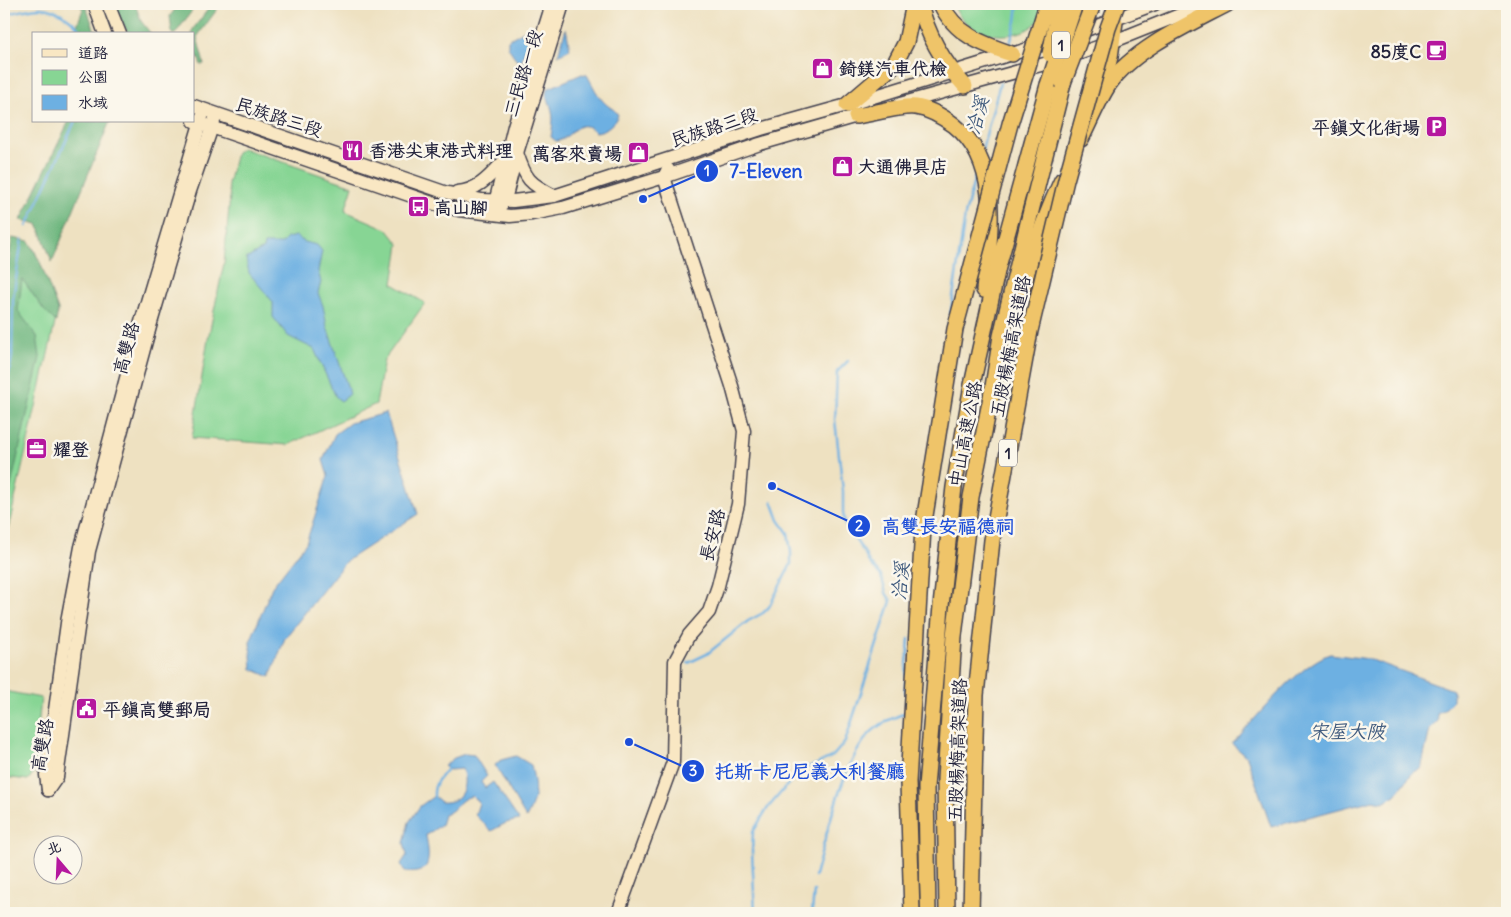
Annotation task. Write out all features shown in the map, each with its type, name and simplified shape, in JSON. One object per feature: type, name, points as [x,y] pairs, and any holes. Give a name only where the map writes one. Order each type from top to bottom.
[{"type":"highway","points":[[852,110],[894,65],[906,42],[914,4]]},
{"type":"highway","points":[[920,4],[925,23],[936,48],[965,86]]},
{"type":"highway","points":[[942,4],[948,17],[962,32],[1012,54]]},
{"type":"highway","name":"1","points":[[912,913],[908,782],[923,528],[955,329],[1010,124],[1047,4]]},
{"type":"highway","points":[[1051,85],[1060,4]]},
{"type":"highway","name":"中山高速公路","points":[[928,913],[926,787],[954,487],[972,385],[998,267],[1038,124],[1075,4]]},
{"type":"highway","name":"中山高速公路","points":[[947,913],[945,780],[954,636],[971,497],[1051,85],[1093,4]]},
{"type":"highway","points":[[1096,108],[1110,58],[1119,4]]},
{"type":"highway","name":"五股楊梅高架道路","points":[[971,913],[976,694],[992,540],[1030,331],[1066,180],[1108,28],[1119,4]]},
{"type":"highway","points":[[993,387],[1034,250],[1052,201],[1096,108],[1110,84],[1130,60],[1226,4]]},
{"type":"highway","points":[[852,110],[916,107],[936,114],[962,132],[982,164],[988,186],[990,207],[989,232],[981,319],[972,385]]},
{"type":"street","points":[[94,4],[104,32]]},
{"type":"street","points":[[108,4],[119,32]]},
{"type":"street","name":"三民路一段","points":[[500,200],[505,160],[514,126],[552,4]]},
{"type":"street","name":"三民路一段","points":[[494,214],[517,153],[562,4]]},
{"type":"street","name":"民族路三段","points":[[202,124],[435,204],[510,216],[532,214],[563,208],[664,177],[760,144],[953,72],[1074,35],[1155,4]]},
{"type":"street","name":"民族路三段","points":[[199,108],[444,192],[465,197],[500,200],[554,196],[761,129],[965,86],[1066,58],[1112,42],[1207,4]]},
{"type":"street","name":"高雙路","points":[[199,108],[202,124],[190,190],[150,323],[89,551],[57,777],[48,790],[46,774],[68,616],[81,547],[141,322],[202,124],[216,115]]},
{"type":"street","points":[[517,153],[522,170],[533,184],[554,196]]},
{"type":"street","points":[[664,177],[674,158]]},
{"type":"street","name":"三民路一段","points":[[444,192],[461,192],[474,189],[488,178],[505,160]]},
{"type":"street","name":"長安路","points":[[618,913],[673,762],[675,660],[689,635],[709,612],[718,586],[738,504],[744,431],[732,386],[664,177]]},
{"type":"green space","points":[[78,4],[85,4],[95,32],[75,32],[83,9]]},
{"type":"green space","points":[[115,4],[135,4],[141,21],[149,32],[127,32]]},
{"type":"green space","points":[[179,4],[197,4],[176,32],[172,32],[170,16]]},
{"type":"green space","points":[[212,4],[221,4],[197,37],[204,64],[201,65],[195,49],[195,32],[192,32]]},
{"type":"green space","points":[[953,4],[1048,4],[1044,15],[1033,26],[1016,34],[994,35],[974,28],[965,22]]},
{"type":"green space","points":[[69,122],[110,122],[52,262],[38,224],[21,220]]},
{"type":"green space","points":[[242,148],[353,186],[345,211],[387,229],[399,244],[393,284],[425,303],[384,360],[376,404],[288,445],[192,438],[208,339],[224,263],[230,196],[228,184],[236,153]]},
{"type":"green space","points":[[12,238],[29,241],[40,262],[58,310],[56,322],[44,310],[22,279],[18,311],[37,336],[40,357],[4,516],[4,300]]},
{"type":"green space","points":[[34,249],[58,310],[4,547],[4,410],[22,254]]},
{"type":"green space","points":[[4,691],[41,698],[34,772],[28,780],[4,777]]},
{"type":"water","points":[[532,26],[520,65],[508,47],[508,40]]},
{"type":"water","points":[[566,28],[570,49],[558,55]]},
{"type":"water","points":[[582,74],[587,75],[600,98],[618,115],[617,118],[603,130],[596,132],[582,126],[556,141],[551,137],[553,115],[546,94],[547,89]]},
{"type":"water","points":[[296,236],[304,242],[317,245],[322,251],[318,271],[321,282],[318,293],[323,306],[327,327],[350,394],[341,401],[336,397],[314,349],[288,336],[273,317],[273,302],[249,273],[246,259],[263,249],[264,244],[282,244],[287,238]]},
{"type":"water","points":[[386,413],[418,514],[346,561],[285,638],[270,677],[252,669],[250,642],[272,587],[306,543],[328,476],[323,460],[335,434],[350,423]]},
{"type":"water","name":"宋屋大陂","points":[[1330,654],[1369,659],[1453,690],[1453,701],[1437,714],[1438,721],[1430,729],[1421,769],[1413,772],[1396,795],[1383,802],[1373,800],[1271,827],[1247,757],[1232,744],[1291,680],[1318,660]]},
{"type":"water","points":[[465,754],[474,755],[487,776],[481,782],[485,788],[493,782],[519,820],[506,823],[491,831],[475,815],[479,803],[472,796],[467,798],[444,815],[441,825],[426,835],[428,862],[425,867],[421,871],[405,872],[401,864],[407,855],[404,843],[409,822],[420,806],[434,796],[441,802],[448,802],[454,800],[462,793],[464,775],[462,769],[449,770],[444,766],[454,758]]},
{"type":"water","points":[[516,756],[531,765],[534,780],[534,799],[526,818],[495,765],[501,760]]},
{"type":"waterway","name":"洽溪","points":[[1009,48],[1018,4]]},
{"type":"waterway","points":[[4,15],[45,8],[61,13],[73,22],[79,32]]},
{"type":"waterway","name":"洽溪","points":[[982,150],[1000,83]]},
{"type":"waterway","points":[[27,226],[75,122]]},
{"type":"waterway","name":"洽溪","points":[[949,324],[965,215],[977,169]]},
{"type":"waterway","points":[[4,399],[12,357],[13,299],[22,239]]},
{"type":"waterway","name":"洽溪","points":[[755,913],[753,832],[766,810],[801,769],[815,765],[833,756],[845,742],[891,601],[886,593],[881,576],[868,561],[845,525],[835,420],[837,372],[848,361]]},
{"type":"waterway","points":[[688,663],[707,654],[748,621],[763,613],[769,607],[791,564],[788,533],[779,520],[772,501]]},
{"type":"waterway","name":"洽溪","points":[[906,693],[909,639]]},
{"type":"waterway","name":"洽溪","points":[[815,876],[838,797],[855,756],[865,740],[876,728],[906,713]]},
{"type":"waterway","points":[[434,796],[436,784],[447,769]]},
{"type":"waterway","name":"洽溪","points":[[812,913],[814,891]]},
{"type":"place","name":"85度C","points":[[1437,51]]},
{"type":"place","name":"錡鎂汽車代檢","points":[[823,68]]},
{"type":"place","name":"平鎮文化街場","points":[[1436,127]]},
{"type":"place","name":"香港尖東港式料理","points":[[353,150]]},
{"type":"place","name":"萬客來賣場","points":[[638,153]]},
{"type":"place","name":"大通佛具店","points":[[842,166]]},
{"type":"place","name":"7-Eleven","points":[[643,199]]},
{"type":"place","name":"高山腳","points":[[418,207]]},
{"type":"place","name":"耀登","points":[[37,449]]},
{"type":"place","name":"高雙長安福德祠","points":[[772,486]]},
{"type":"place","name":"平鎮高雙郵局","points":[[87,709]]},
{"type":"place","name":"托斯卡尼尼義大利餐廳","points":[[629,742]]}]
